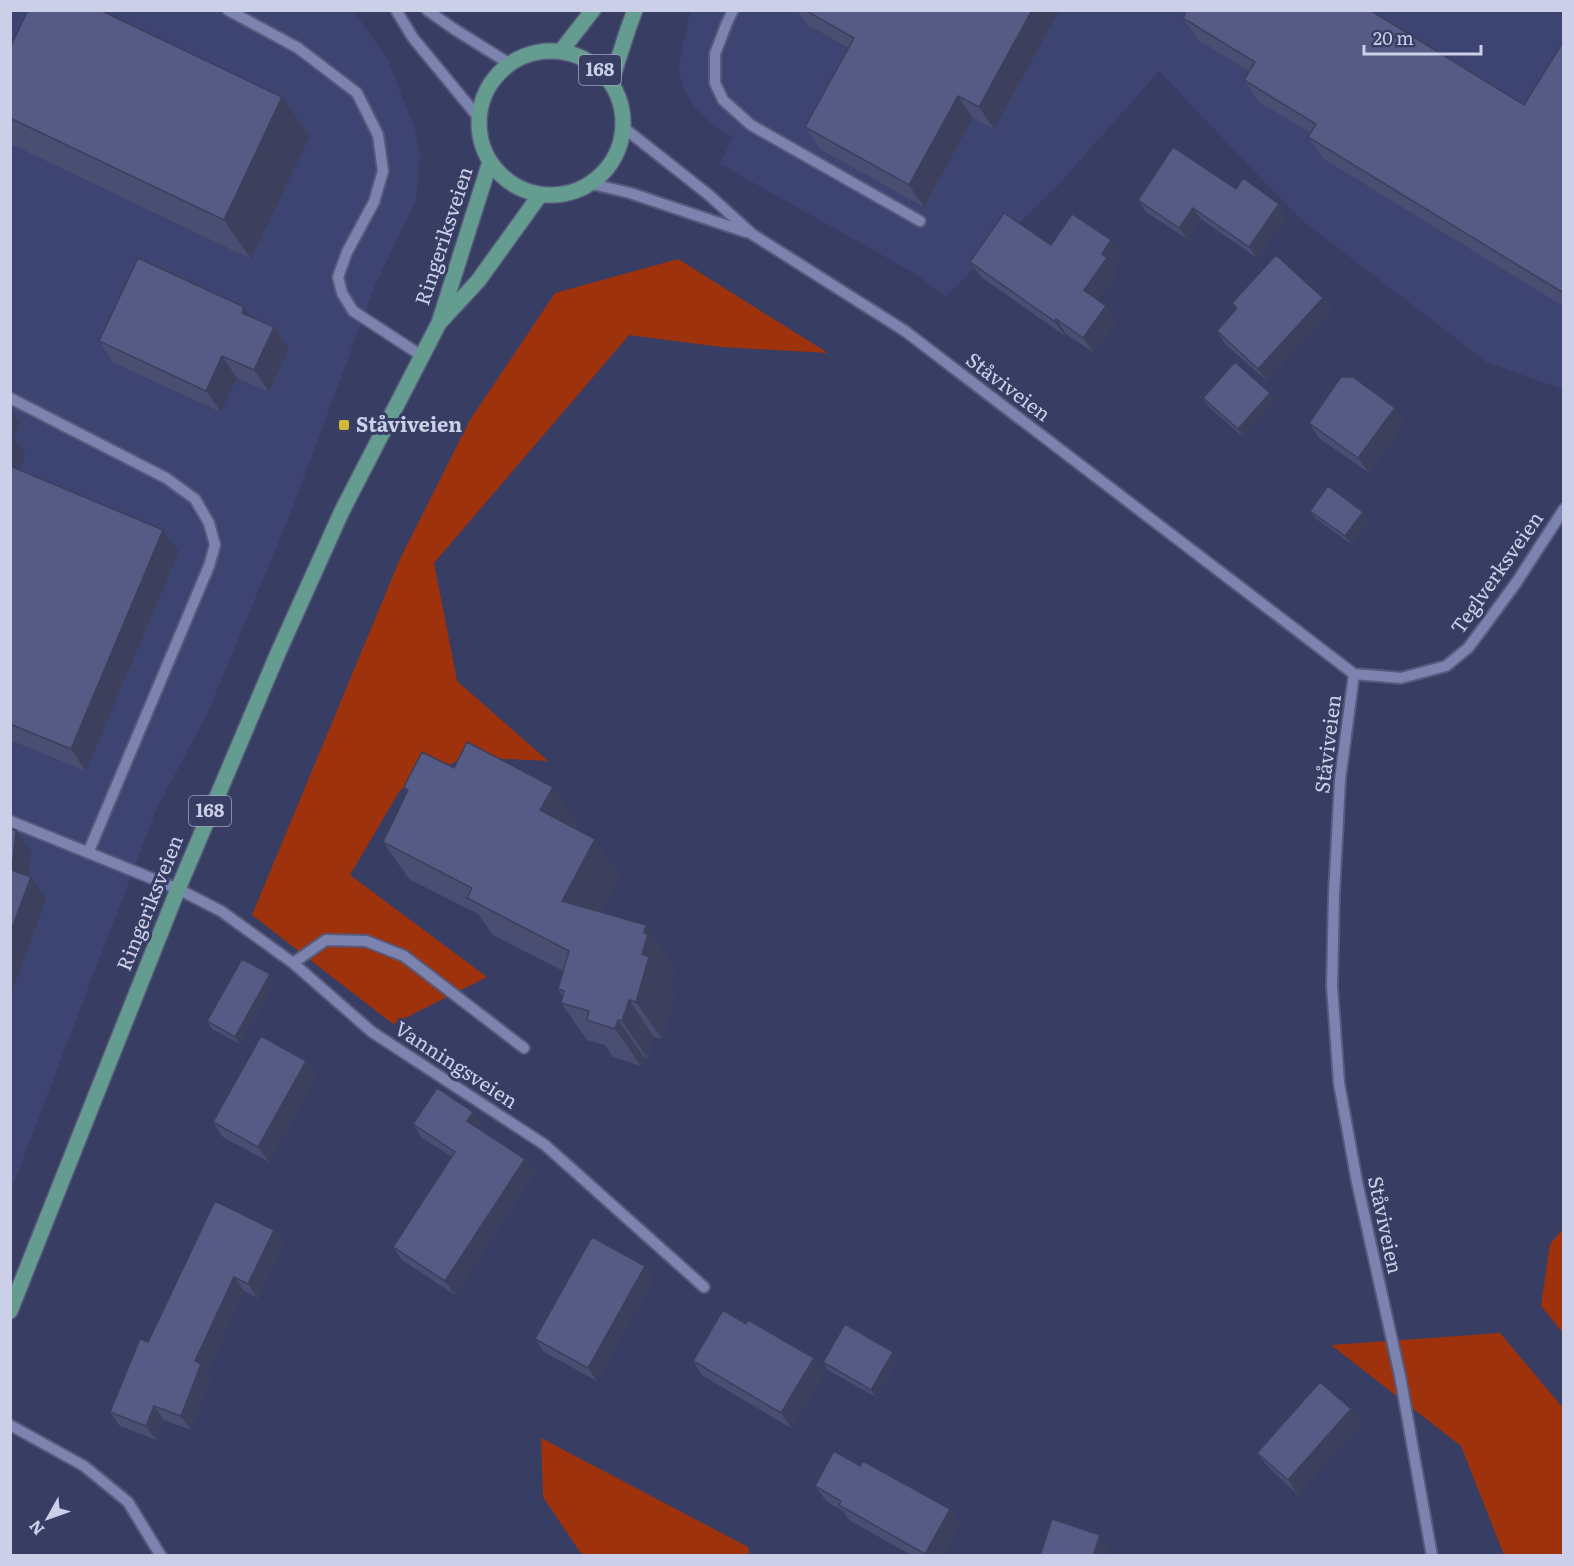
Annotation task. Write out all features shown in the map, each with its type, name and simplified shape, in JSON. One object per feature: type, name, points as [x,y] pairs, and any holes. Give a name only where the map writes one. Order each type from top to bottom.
[{"type":"main road","name":"168","points":[[561,51],[593,10]]},
{"type":"main road","name":"168","points":[[611,82],[635,10]]},
{"type":"main road","name":"168","points":[[543,51],[561,51],[589,62],[611,82],[619,97],[624,128],[619,149],[608,169],[592,184],[576,192],[558,196],[540,195],[520,189],[503,177],[490,162],[483,148],[480,133],[479,118],[482,102],[489,87],[510,64],[525,56],[543,51]]},
{"type":"main road","name":"Ringeriksveien","points":[[10,1311],[15,1286],[219,790],[309,582],[342,511],[439,323],[490,162]]},
{"type":"main road","name":"Ringeriksveien","points":[[439,323],[478,281],[540,195]]},
{"type":"street","points":[[228,10],[298,48],[357,93],[378,135],[383,171],[374,202],[347,252],[338,277],[342,293],[353,311],[422,356]]},
{"type":"street","points":[[396,10],[413,38],[479,118]]},
{"type":"street","points":[[427,10],[510,64]]},
{"type":"street","points":[[733,10],[715,54],[715,83],[723,100],[751,125],[920,221]]},
{"type":"street","name":"Ståviveien","points":[[624,128],[709,195],[752,234],[905,331],[1354,674],[1341,780],[1334,895],[1332,986],[1339,1083],[1357,1182],[1400,1376],[1432,1556]]},
{"type":"street","name":"Ståviveien","points":[[592,184],[630,193],[752,234]]},
{"type":"street","points":[[10,398],[166,478],[195,499],[209,523],[215,545],[209,566],[88,853]]},
{"type":"street","name":"Teglverksveien","points":[[1354,674],[1401,678],[1446,666],[1468,648],[1483,628],[1516,583],[1563,509]]},
{"type":"street","name":"Vanningsveien","points":[[10,821],[178,889],[221,911],[293,963],[372,1032],[545,1145],[704,1287]]},
{"type":"street","points":[[293,963],[326,940],[366,941],[404,956],[524,1048]]},
{"type":"street","points":[[10,1425],[84,1466],[128,1502],[161,1556]]},
{"type":"shaded area","points":[[11,11],[350,11],[360,20],[388,60],[414,127],[420,157],[416,200],[374,288],[293,507],[208,712],[157,808],[11,1190]]},
{"type":"shaded area","points":[[692,11],[1563,11],[1563,389],[1488,363],[1299,218],[1159,71],[1058,185],[946,296],[914,273],[720,164],[733,137],[715,127],[695,108],[684,89],[678,71]]},
{"type":"shaded area","points":[[678,259],[828,353],[721,347],[629,335],[434,563],[457,681],[548,761],[465,757],[400,790],[350,875],[487,977],[393,1024],[252,915],[400,559],[470,420],[555,293]]},
{"type":"shaded area","points":[[1563,1229],[1563,1333],[1541,1306],[1550,1244]]},
{"type":"shaded area","points":[[1500,1333],[1563,1408],[1563,1555],[1504,1555],[1461,1446],[1331,1345]]},
{"type":"shaded area","points":[[541,1438],[748,1547],[749,1555],[584,1555],[543,1497]]},
{"type":"building","points":[[28,10],[100,10],[282,97],[224,220],[10,118],[10,48]]},
{"type":"building","points":[[805,10],[1032,10],[979,107],[958,96],[909,185],[805,127],[854,38]]},
{"type":"building","points":[[1187,10],[1370,10],[1524,105],[1563,42],[1562,292],[1308,137],[1316,124],[1244,80],[1255,62],[1183,18]]},
{"type":"building","points":[[1173,147],[1236,189],[1243,178],[1279,204],[1249,247],[1193,208],[1179,228],[1138,200]]},
{"type":"building","points":[[1004,213],[1051,245],[1072,214],[1111,240],[1102,254],[1107,258],[1084,290],[1106,306],[1083,338],[1056,319],[1054,321],[970,262]]},
{"type":"building","points":[[1276,255],[1323,298],[1258,369],[1217,331],[1237,308],[1232,303]]},
{"type":"building","points":[[138,258],[244,307],[242,313],[274,327],[254,370],[222,356],[206,391],[99,341]]},
{"type":"building","points":[[1235,362],[1270,393],[1238,429],[1203,398]]},
{"type":"building","points":[[1341,377],[1353,377],[1395,408],[1358,458],[1309,423]]},
{"type":"building","points":[[10,466],[163,530],[71,749],[10,724]]},
{"type":"building","points":[[1328,486],[1363,512],[1345,536],[1310,511]]},
{"type":"building","points":[[467,742],[553,787],[540,810],[595,839],[562,901],[646,925],[644,933],[648,934],[642,954],[649,957],[636,1002],[629,1000],[622,1021],[618,1020],[615,1029],[587,1020],[589,1011],[561,1003],[564,991],[558,989],[569,951],[467,898],[472,888],[383,842],[408,790],[404,787],[422,752],[454,768]]},
{"type":"building","points":[[10,829],[16,830],[12,870],[31,877],[10,933]]},
{"type":"building","points":[[242,959],[270,974],[235,1037],[207,1021]]},
{"type":"building","points":[[261,1036],[306,1061],[258,1147],[213,1122]]},
{"type":"building","points":[[437,1088],[473,1112],[467,1121],[525,1159],[445,1281],[393,1247],[455,1152],[413,1124]]},
{"type":"building","points":[[215,1201],[274,1230],[248,1284],[234,1277],[195,1361],[201,1364],[181,1416],[154,1406],[146,1426],[110,1412],[140,1339],[148,1342]]},
{"type":"building","points":[[592,1237],[645,1266],[588,1368],[535,1339]]},
{"type":"building","points":[[723,1310],[746,1324],[748,1320],[814,1358],[781,1413],[693,1361]]},
{"type":"building","points":[[845,1324],[893,1352],[871,1390],[823,1362]]},
{"type":"building","points":[[1320,1382],[1351,1409],[1288,1480],[1257,1453]]},
{"type":"building","points":[[834,1451],[860,1466],[863,1461],[950,1509],[925,1554],[839,1505],[841,1501],[815,1486]]},
{"type":"building","points":[[1052,1519],[1100,1535],[1093,1556],[1040,1556]]},
{"type":"place","name":"Ståviveien","points":[[344,425]]}]
